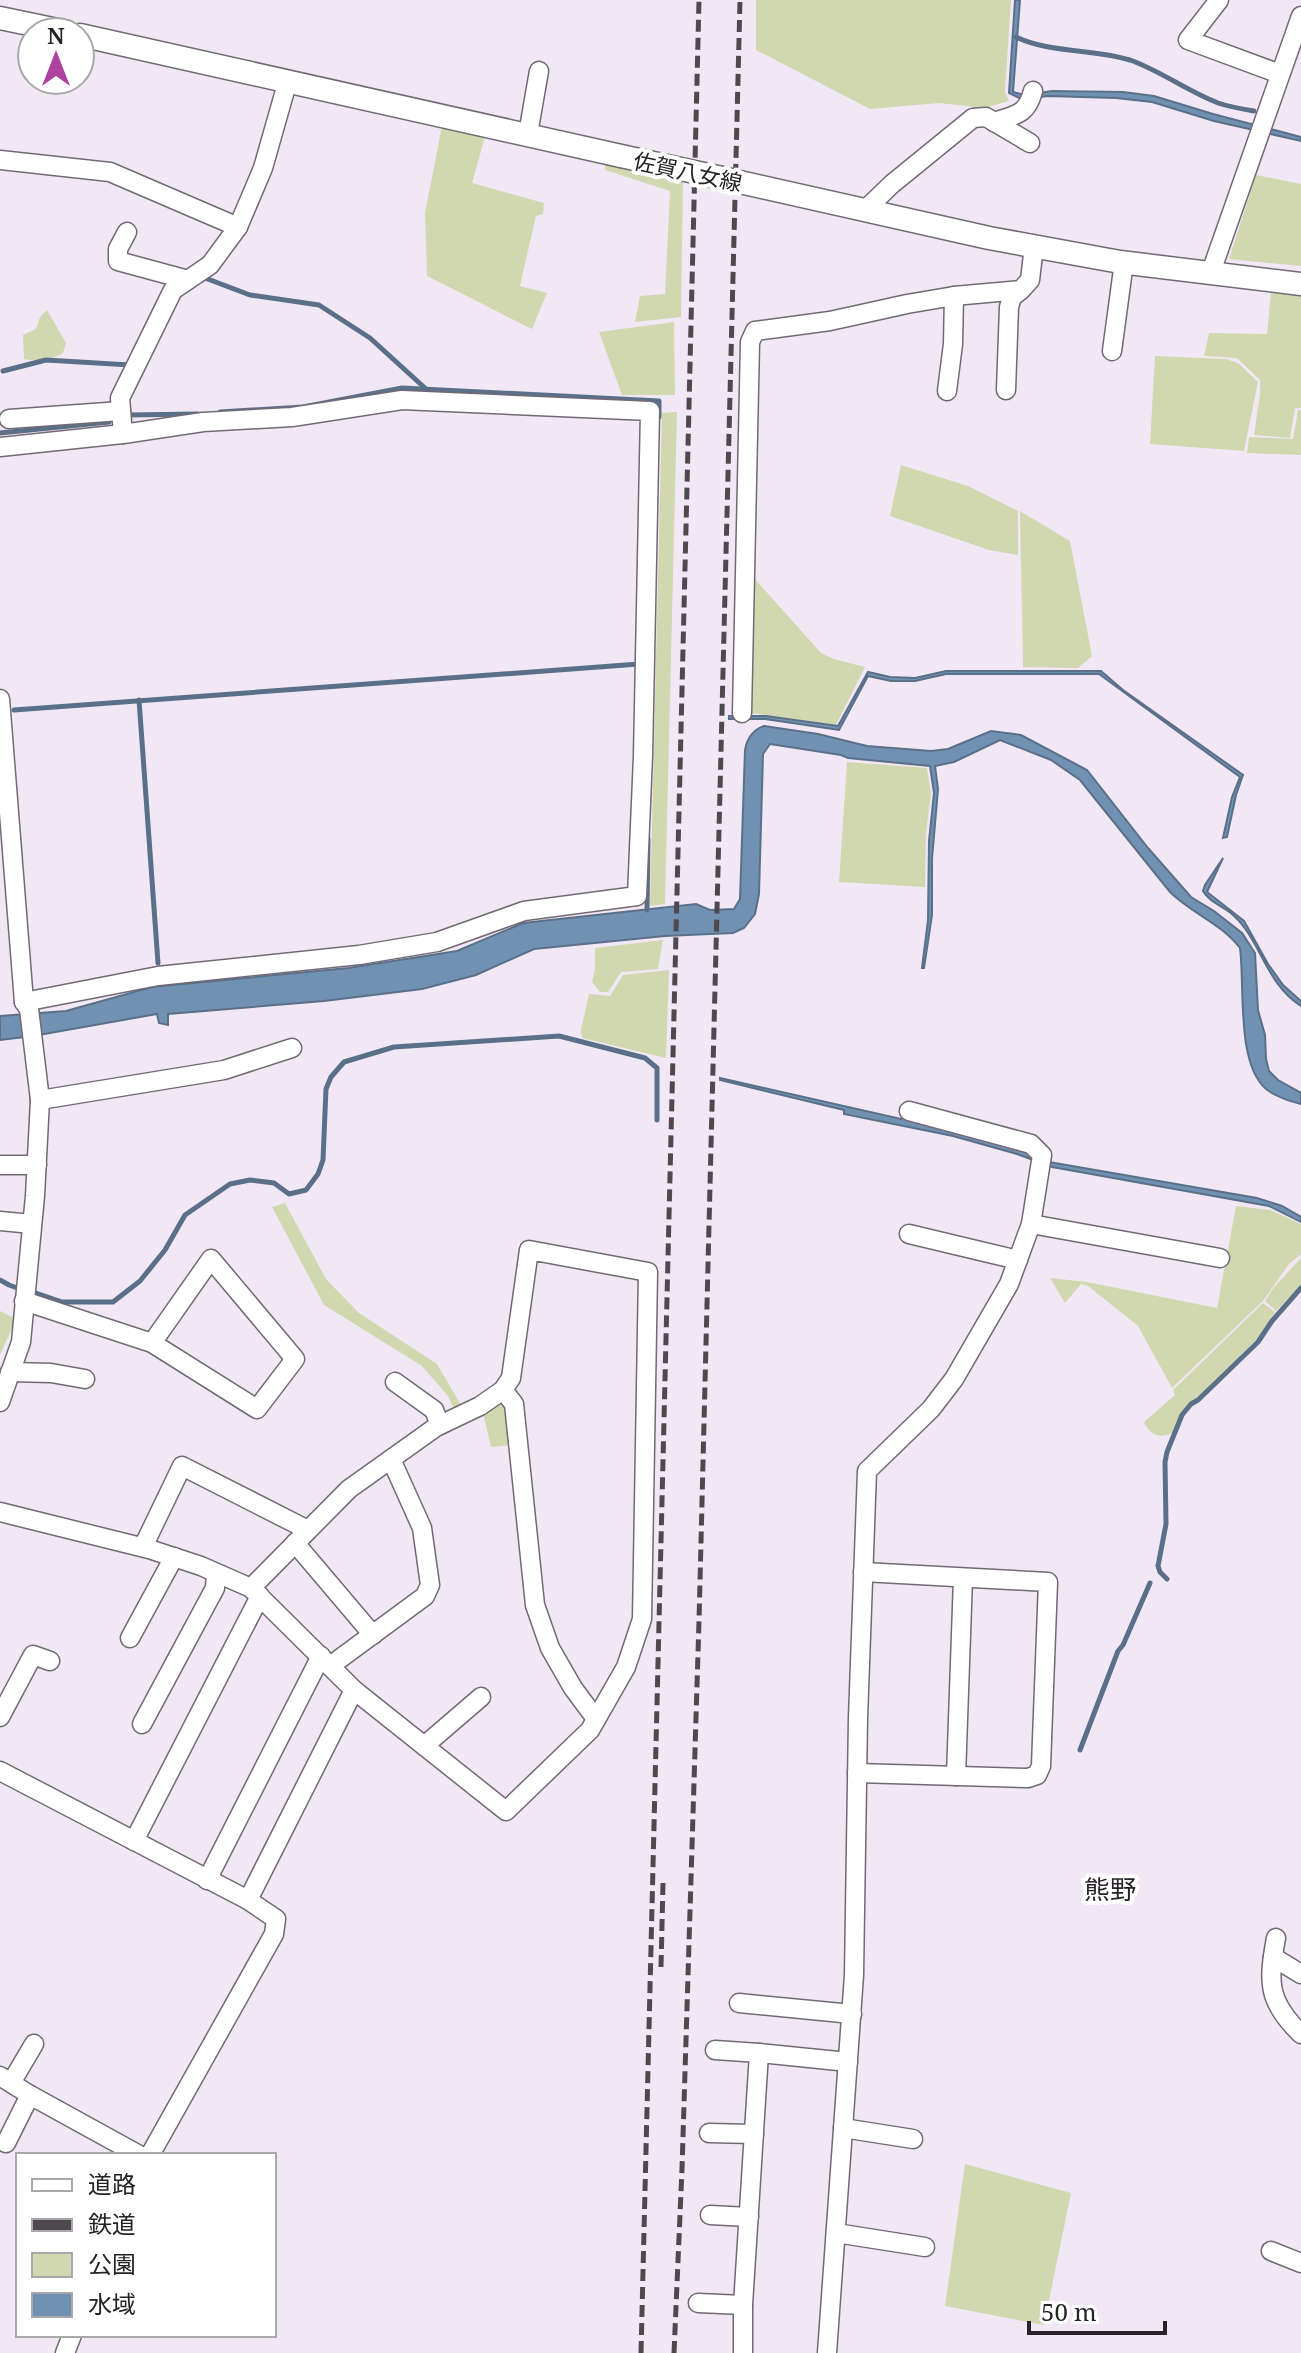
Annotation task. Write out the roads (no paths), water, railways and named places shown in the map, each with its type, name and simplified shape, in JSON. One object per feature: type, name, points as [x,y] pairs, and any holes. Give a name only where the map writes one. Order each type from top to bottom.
[{"type":"main road","name":"佐賀八女線","points":[[96,38],[1034,246],[1124,262],[1301,284]]},
{"type":"street","points":[[1219,0],[1188,40],[1280,74]]},
{"type":"street","points":[[1211,272],[1300,22]]},
{"type":"street","points":[[528,134],[539,71]]},
{"type":"street","points":[[123,434],[120,398],[173,290],[210,265],[238,227],[263,168],[288,80]]},
{"type":"street","points":[[994,122],[1021,113],[1029,104],[1033,91]]},
{"type":"street","points":[[866,209],[973,118],[986,117],[1030,143]]},
{"type":"street","points":[[0,160],[110,172],[238,227]]},
{"type":"street","points":[[127,232],[118,249],[118,261],[188,280]]},
{"type":"street","points":[[1006,390],[1009,307],[1012,297],[1030,280],[1034,246]]},
{"type":"street","points":[[1112,351],[1124,262]]},
{"type":"street","points":[[742,713],[750,342],[755,331],[830,321],[954,296],[1021,290]]},
{"type":"street","points":[[947,391],[953,344],[954,296]]},
{"type":"street","points":[[0,447],[203,422],[292,417],[402,400],[650,411],[637,896],[524,911],[437,942],[359,955],[158,976],[24,1002]]},
{"type":"street","points":[[9,419],[121,411]]},
{"type":"street","points":[[0,699],[24,1002],[29,1009],[40,1100],[21,1342],[0,1402]]},
{"type":"street","points":[[40,1100],[224,1070],[292,1048]]},
{"type":"street","points":[[827,2353],[852,2014],[867,1471],[931,1409],[954,1379],[1009,1284],[1031,1224],[1042,1155],[1031,1144],[909,1111]]},
{"type":"street","points":[[0,1165],[37,1165]]},
{"type":"street","points":[[0,1221],[32,1224]]},
{"type":"street","points":[[1031,1224],[1220,1258]]},
{"type":"street","points":[[909,1234],[1018,1260]]},
{"type":"street","points":[[0,1512],[143,1547],[216,1573],[256,1592],[354,1690],[506,1811],[590,1730],[626,1667],[642,1619],[648,1272],[529,1250],[511,1378],[503,1390],[480,1406],[440,1425],[349,1489],[302,1537],[256,1592],[134,1841]]},
{"type":"street","points":[[24,1301],[152,1343],[257,1409],[295,1359],[211,1259],[152,1343]]},
{"type":"street","points":[[10,1372],[51,1373],[85,1379]]},
{"type":"street","points":[[395,1382],[434,1410],[440,1425]]},
{"type":"street","points":[[503,1390],[514,1404],[535,1605],[550,1648],[573,1688],[596,1719]]},
{"type":"street","points":[[207,1880],[325,1661],[373,1635],[425,1596],[430,1585],[422,1528],[391,1459]]},
{"type":"street","points":[[143,1547],[182,1466],[302,1537],[373,1635]]},
{"type":"street","points":[[130,1638],[174,1557]]},
{"type":"street","points":[[857,1773],[1028,1778],[1037,1775],[1041,1766],[1048,1582],[863,1572]]},
{"type":"street","points":[[142,1724],[215,1588],[216,1573]]},
{"type":"street","points":[[956,1776],[963,1578]]},
{"type":"street","points":[[0,1717],[33,1655],[50,1661]]},
{"type":"street","points":[[248,1900],[354,1690]]},
{"type":"street","points":[[424,1746],[481,1697]]},
{"type":"street","points":[[2,1776],[248,1900],[276,1919],[274,1934],[151,2153]]},
{"type":"street","points":[[1276,1938],[1271,1976],[1274,1999],[1288,2022],[1301,2034]]},
{"type":"street","points":[[1273,1957],[1301,1974]]},
{"type":"street","points":[[739,2003],[852,2014]]},
{"type":"street","points":[[34,2044],[6,2080],[135,2153]]},
{"type":"street","points":[[715,2050],[848,2062]]},
{"type":"street","points":[[743,2353],[743,2305],[759,2053]]},
{"type":"street","points":[[6,2143],[30,2095]]},
{"type":"street","points":[[843,2128],[913,2139]]},
{"type":"street","points":[[709,2133],[754,2134]]},
{"type":"street","points":[[710,2215],[749,2217]]},
{"type":"street","points":[[836,2233],[925,2247]]},
{"type":"street","points":[[1271,2251],[1301,2263]]},
{"type":"street","points":[[698,2303],[743,2305]]},
{"type":"water","points":[[1015,0],[1020,0],[1013,92],[1025,95],[1052,91],[1123,92],[1154,96],[1301,137],[1301,141],[1214,121],[1152,102],[1047,96],[1023,100],[1009,93]]},
{"type":"water","points":[[946,671],[1101,671],[1243,775],[1227,837],[1223,838],[1240,777],[1099,674],[946,674],[915,681],[891,681],[868,676],[839,730],[765,719],[729,719],[729,716],[766,716],[838,726],[868,672],[915,678]]},
{"type":"water","points":[[764,726],[818,734],[867,746],[931,751],[948,749],[991,731],[1021,735],[1087,770],[1191,897],[1242,933],[1255,953],[1258,1010],[1265,1035],[1269,1071],[1301,1093],[1301,1104],[1266,1089],[1256,1077],[1246,1043],[1240,948],[1224,932],[1170,892],[1080,780],[1051,760],[1000,740],[954,762],[935,766],[938,789],[932,859],[932,915],[924,968],[934,793],[930,766],[848,758],[770,744],[763,754],[759,894],[755,914],[744,928],[733,933],[665,936],[534,949],[476,975],[422,989],[168,1014],[168,1025],[159,1023],[157,1014],[0,1040],[0,1016],[66,1011],[152,987],[348,968],[457,951],[523,923],[696,904],[710,910],[734,909],[740,899],[745,750],[751,735]]},
{"type":"water","points":[[1223,858],[1207,892],[1244,921],[1268,964],[1283,985],[1301,1001],[1301,1006],[1279,986],[1242,925],[1203,891]]},
{"type":"water","points":[[720,1078],[903,1117],[1025,1151],[1049,1162],[1257,1198],[1282,1206],[1301,1217],[1301,1222],[1269,1206],[1052,1167],[953,1136],[844,1114],[844,1110]]},
{"type":"waterway","points":[[1016,37],[1058,49],[1130,60],[1218,103],[1254,111]]},
{"type":"waterway","points":[[202,280],[205,278],[250,295],[319,305],[370,338],[426,389]]},
{"type":"waterway","points":[[3,371],[46,360],[130,365]]},
{"type":"waterway","points":[[220,412],[303,407],[402,388],[659,401],[659,417]]},
{"type":"waterway","points":[[128,410],[128,415],[198,414]]},
{"type":"waterway","points":[[0,433],[109,422]]},
{"type":"waterway","points":[[14,710],[639,664]]},
{"type":"waterway","points":[[139,700],[158,963]]},
{"type":"waterway","points":[[647,910],[648,839]]},
{"type":"waterway","points":[[30,1291],[62,1302],[113,1302],[140,1281],[165,1250],[185,1215],[230,1184],[250,1180],[274,1183],[289,1194],[306,1190],[318,1174],[323,1160],[326,1089],[331,1077],[344,1062],[394,1047],[559,1036],[645,1058],[657,1068],[657,1120]]},
{"type":"waterway","points":[[0,1280],[20,1289]]},
{"type":"waterway","points":[[1167,1579],[1158,1566],[1166,1524],[1165,1462],[1182,1415],[1258,1342],[1301,1288]]},
{"type":"waterway","points":[[1080,1750],[1118,1651],[1150,1583]]},
{"type":"railway","points":[[641,2353],[699,0]]},
{"type":"railway","points":[[674,2353],[699,1621],[740,0]]},
{"type":"railway","points":[[661,1967],[663,1883]]},
{"type":"district","name":"熊野","points":[[1110,1889]]}]
